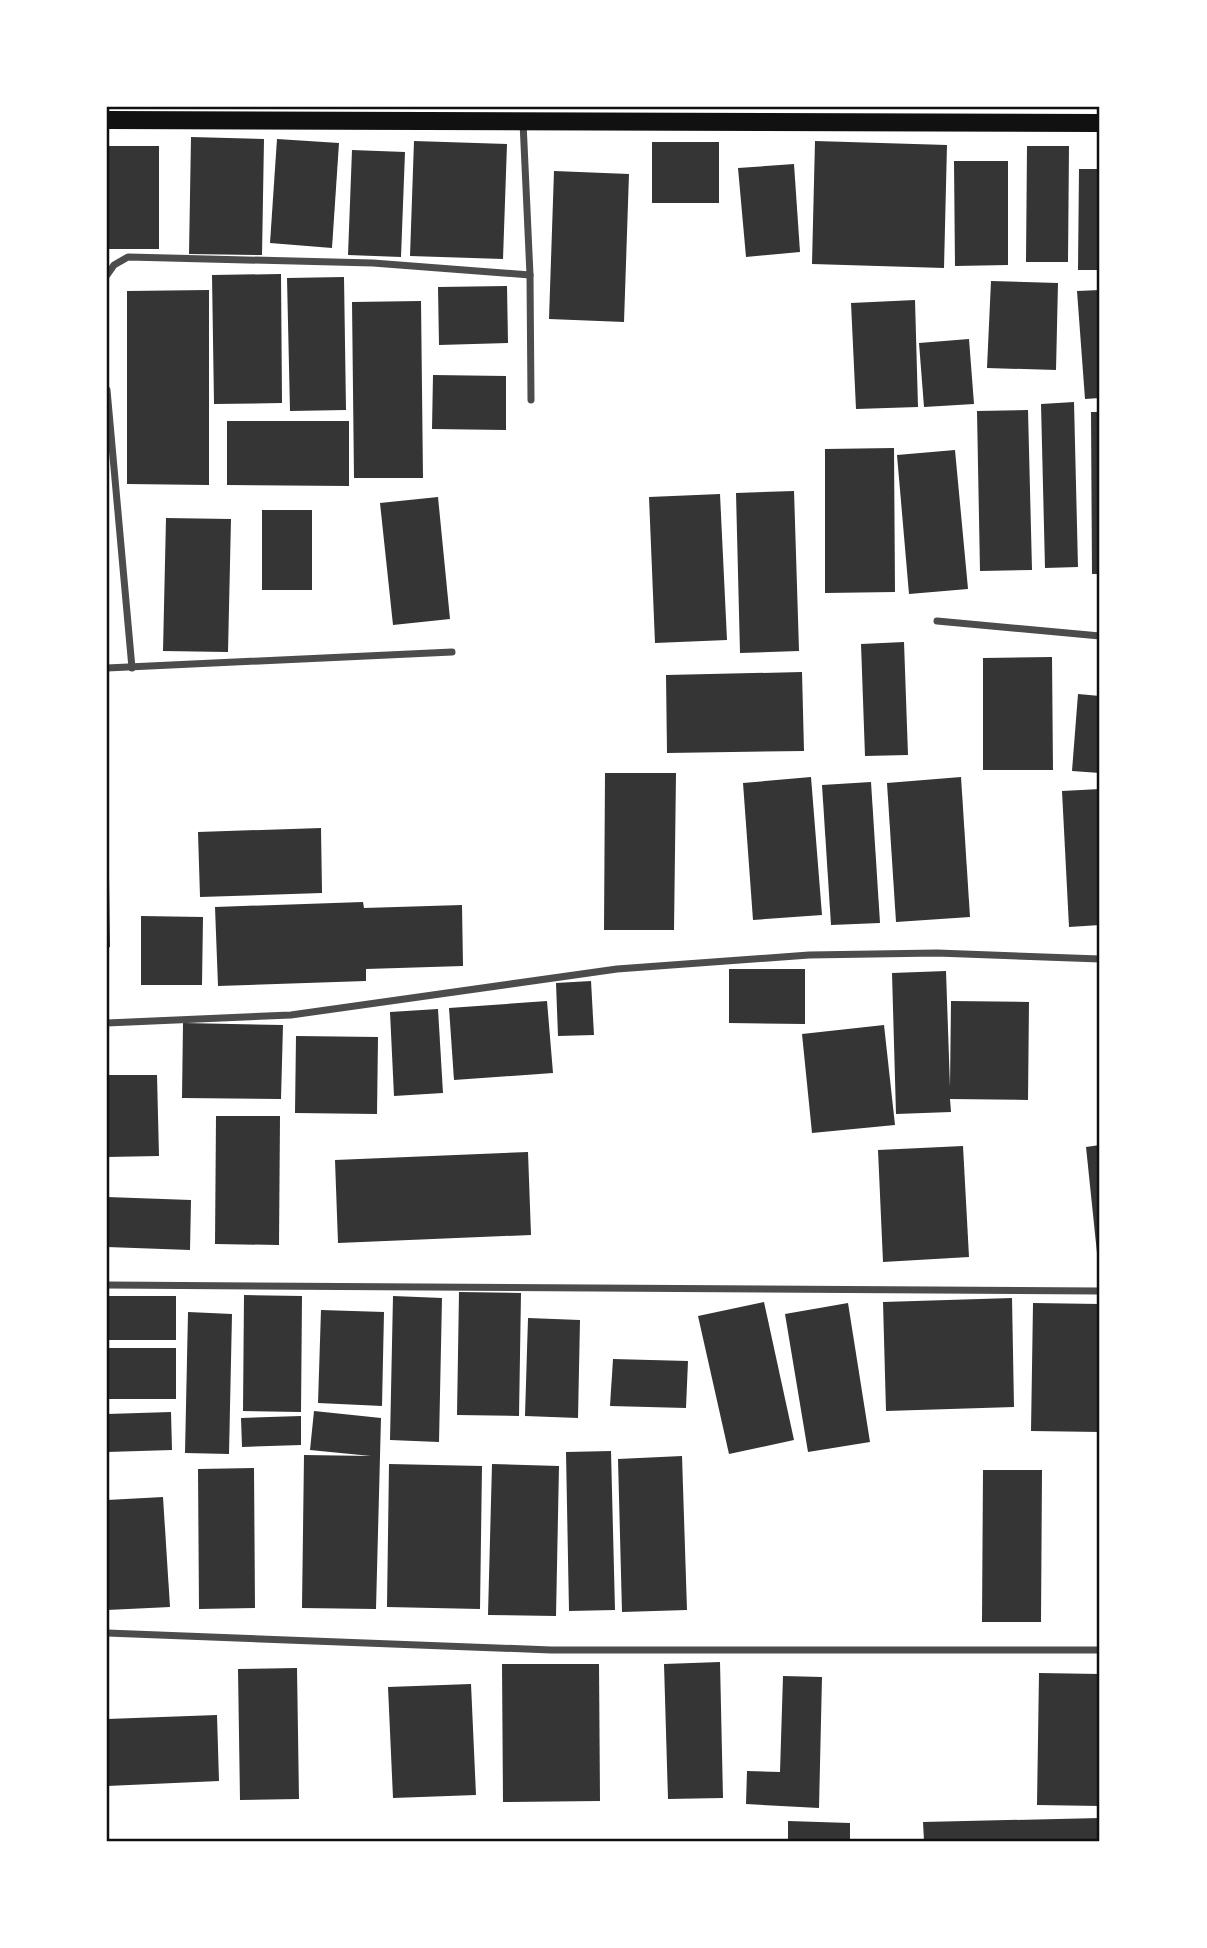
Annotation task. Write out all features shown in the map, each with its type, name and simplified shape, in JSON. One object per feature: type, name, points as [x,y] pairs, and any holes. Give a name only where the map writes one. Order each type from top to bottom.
[{"type":"main road","points":[[107,120],[1100,123]]},
{"type":"street","points":[[523,121],[530,275],[531,400]]},
{"type":"street","points":[[107,275],[114,265],[128,257],[373,263],[530,275]]},
{"type":"street","points":[[107,390],[132,668]]},
{"type":"street","points":[[937,621],[1100,636]]},
{"type":"street","points":[[107,668],[452,652]]},
{"type":"street","points":[[107,1023],[290,1015],[617,969],[809,955],[937,953],[1100,959]]},
{"type":"street","points":[[107,1285],[1100,1292]]},
{"type":"street","points":[[107,1633],[551,1650],[1100,1650]]},
{"type":"building","points":[[191,137],[264,139],[262,255],[189,254]]},
{"type":"building","points":[[277,139],[339,143],[332,248],[270,243]]},
{"type":"building","points":[[414,141],[507,144],[503,259],[410,256]]},
{"type":"building","points":[[815,141],[947,145],[944,268],[812,264]]},
{"type":"building","points":[[652,142],[719,142],[719,203],[652,203]]},
{"type":"building","points":[[107,146],[159,146],[159,249],[107,249]]},
{"type":"building","points":[[1027,146],[1069,146],[1068,262],[1026,262]]},
{"type":"building","points":[[352,150],[405,152],[401,257],[348,255]]},
{"type":"building","points":[[954,161],[1008,161],[1008,265],[955,266]]},
{"type":"building","points":[[794,164],[800,252],[746,257],[738,168]]},
{"type":"building","points":[[1079,169],[1100,169],[1100,270],[1078,270]]},
{"type":"building","points":[[554,171],[629,174],[624,322],[549,319]]},
{"type":"building","points":[[281,274],[282,403],[214,404],[212,275]]},
{"type":"building","points":[[344,277],[346,410],[290,411],[287,278]]},
{"type":"building","points":[[991,281],[1058,283],[1056,370],[987,368]]},
{"type":"building","points":[[507,286],[508,343],[439,345],[438,287]]},
{"type":"building","points":[[209,290],[209,485],[127,484],[127,291]]},
{"type":"building","points":[[1100,290],[1100,398],[1085,399],[1077,291]]},
{"type":"building","points":[[915,300],[918,407],[856,409],[851,303]]},
{"type":"building","points":[[421,301],[423,478],[354,478],[352,302]]},
{"type":"building","points":[[969,339],[974,404],[924,407],[919,343]]},
{"type":"building","points":[[433,375],[506,376],[506,430],[432,429]]},
{"type":"building","points":[[1074,402],[1078,567],[1045,568],[1041,404]]},
{"type":"building","points":[[1028,410],[1032,570],[980,571],[977,411]]},
{"type":"building","points":[[1091,412],[1100,412],[1100,574],[1092,574]]},
{"type":"building","points":[[227,421],[349,421],[349,486],[227,485]]},
{"type":"building","points":[[894,448],[895,592],[825,593],[825,449]]},
{"type":"building","points":[[955,450],[968,589],[909,594],[897,455]]},
{"type":"building","points":[[794,491],[799,651],[740,653],[736,493]]},
{"type":"building","points":[[720,494],[727,640],[655,643],[649,497]]},
{"type":"building","points":[[438,497],[450,619],[393,625],[380,503]]},
{"type":"building","points":[[262,510],[312,510],[312,590],[262,590]]},
{"type":"building","points":[[166,518],[231,519],[228,652],[163,651]]},
{"type":"building","points":[[904,642],[908,755],[865,756],[861,644]]},
{"type":"building","points":[[1052,657],[1053,770],[983,770],[983,658]]},
{"type":"building","points":[[802,672],[804,751],[667,753],[666,675]]},
{"type":"building","points":[[1078,694],[1100,696],[1100,773],[1072,771]]},
{"type":"building","points":[[605,773],[676,773],[674,930],[604,930]]},
{"type":"building","points":[[811,777],[822,915],[753,920],[743,783]]},
{"type":"building","points":[[961,777],[970,917],[896,922],[887,783]]},
{"type":"building","points":[[871,782],[880,923],[831,925],[822,785]]},
{"type":"building","points":[[1100,789],[1100,925],[1069,927],[1062,791]]},
{"type":"building","points":[[321,828],[322,893],[200,897],[198,832]]},
{"type":"building","points":[[107,877],[110,947],[107,948]]},
{"type":"building","points":[[363,902],[364,908],[462,905],[463,966],[366,969],[366,981],[218,986],[215,907]]},
{"type":"building","points":[[141,916],[203,917],[202,985],[141,985]]},
{"type":"building","points":[[729,969],[805,969],[805,1024],[729,1023]]},
{"type":"building","points":[[946,971],[950,1087],[951,1001],[1029,1002],[1028,1100],[950,1099],[951,1112],[896,1114],[892,973]]},
{"type":"building","points":[[591,981],[594,1035],[558,1036],[556,983]]},
{"type":"building","points":[[547,1001],[553,1073],[454,1080],[449,1008]]},
{"type":"building","points":[[438,1009],[443,1093],[394,1096],[390,1012]]},
{"type":"building","points":[[183,1023],[283,1025],[281,1099],[182,1098]]},
{"type":"building","points":[[884,1025],[895,1125],[812,1133],[802,1034]]},
{"type":"building","points":[[296,1036],[378,1037],[377,1114],[295,1113]]},
{"type":"building","points":[[107,1075],[157,1075],[159,1156],[107,1157]]},
{"type":"building","points":[[216,1116],[280,1116],[279,1245],[215,1244]]},
{"type":"building","points":[[1100,1145],[1100,1253],[1097,1253],[1086,1147]]},
{"type":"building","points":[[963,1146],[969,1257],[883,1262],[878,1150]]},
{"type":"building","points":[[528,1152],[531,1235],[338,1243],[335,1160]]},
{"type":"building","points":[[107,1197],[191,1200],[190,1250],[107,1247]]},
{"type":"building","points":[[459,1292],[521,1293],[519,1416],[457,1415]]},
{"type":"building","points":[[244,1295],[302,1296],[301,1412],[243,1411]]},
{"type":"building","points":[[107,1296],[176,1296],[176,1340],[107,1340]]},
{"type":"building","points":[[393,1296],[442,1298],[439,1442],[390,1440]]},
{"type":"building","points":[[1012,1298],[1014,1407],[886,1411],[883,1302]]},
{"type":"building","points":[[764,1302],[794,1440],[729,1454],[698,1316]]},
{"type":"building","points":[[848,1303],[870,1442],[808,1452],[785,1314]]},
{"type":"building","points":[[1033,1303],[1100,1304],[1100,1432],[1031,1431]]},
{"type":"building","points":[[321,1310],[384,1312],[382,1406],[318,1403]]},
{"type":"building","points":[[188,1312],[232,1314],[229,1454],[185,1453]]},
{"type":"building","points":[[528,1318],[580,1320],[578,1418],[525,1416]]},
{"type":"building","points":[[107,1348],[176,1348],[176,1399],[107,1399]]},
{"type":"building","points":[[613,1359],[688,1361],[686,1408],[610,1406]]},
{"type":"building","points":[[314,1411],[381,1418],[376,1609],[302,1608],[304,1455],[371,1456],[310,1450]]},
{"type":"building","points":[[171,1412],[172,1450],[107,1452],[107,1414]]},
{"type":"building","points":[[301,1416],[301,1445],[242,1447],[241,1418]]},
{"type":"building","points":[[611,1451],[615,1610],[569,1611],[566,1452]]},
{"type":"building","points":[[682,1456],[687,1610],[622,1612],[618,1459]]},
{"type":"building","points":[[389,1464],[482,1466],[480,1609],[387,1607]]},
{"type":"building","points":[[492,1464],[559,1466],[556,1616],[488,1615]]},
{"type":"building","points":[[254,1468],[255,1608],[199,1609],[198,1469]]},
{"type":"building","points":[[983,1470],[1042,1470],[1041,1622],[982,1622]]},
{"type":"building","points":[[163,1497],[170,1607],[107,1610],[107,1500]]},
{"type":"building","points":[[1100,1549],[1100,1628],[1097,1628]]},
{"type":"building","points":[[720,1662],[723,1798],[668,1799],[664,1664]]},
{"type":"building","points":[[502,1664],[599,1664],[600,1801],[503,1802]]},
{"type":"building","points":[[297,1668],[299,1799],[240,1800],[238,1669]]},
{"type":"building","points":[[1039,1673],[1100,1674],[1100,1806],[1037,1805]]},
{"type":"building","points":[[783,1676],[822,1677],[819,1808],[746,1804],[747,1771],[780,1772]]},
{"type":"building","points":[[471,1684],[476,1795],[393,1798],[388,1687]]},
{"type":"building","points":[[217,1715],[219,1781],[107,1786],[107,1719]]},
{"type":"building","points":[[1100,1818],[1100,1841],[924,1841],[923,1822]]},
{"type":"building","points":[[788,1821],[850,1823],[850,1841],[788,1841]]}]
